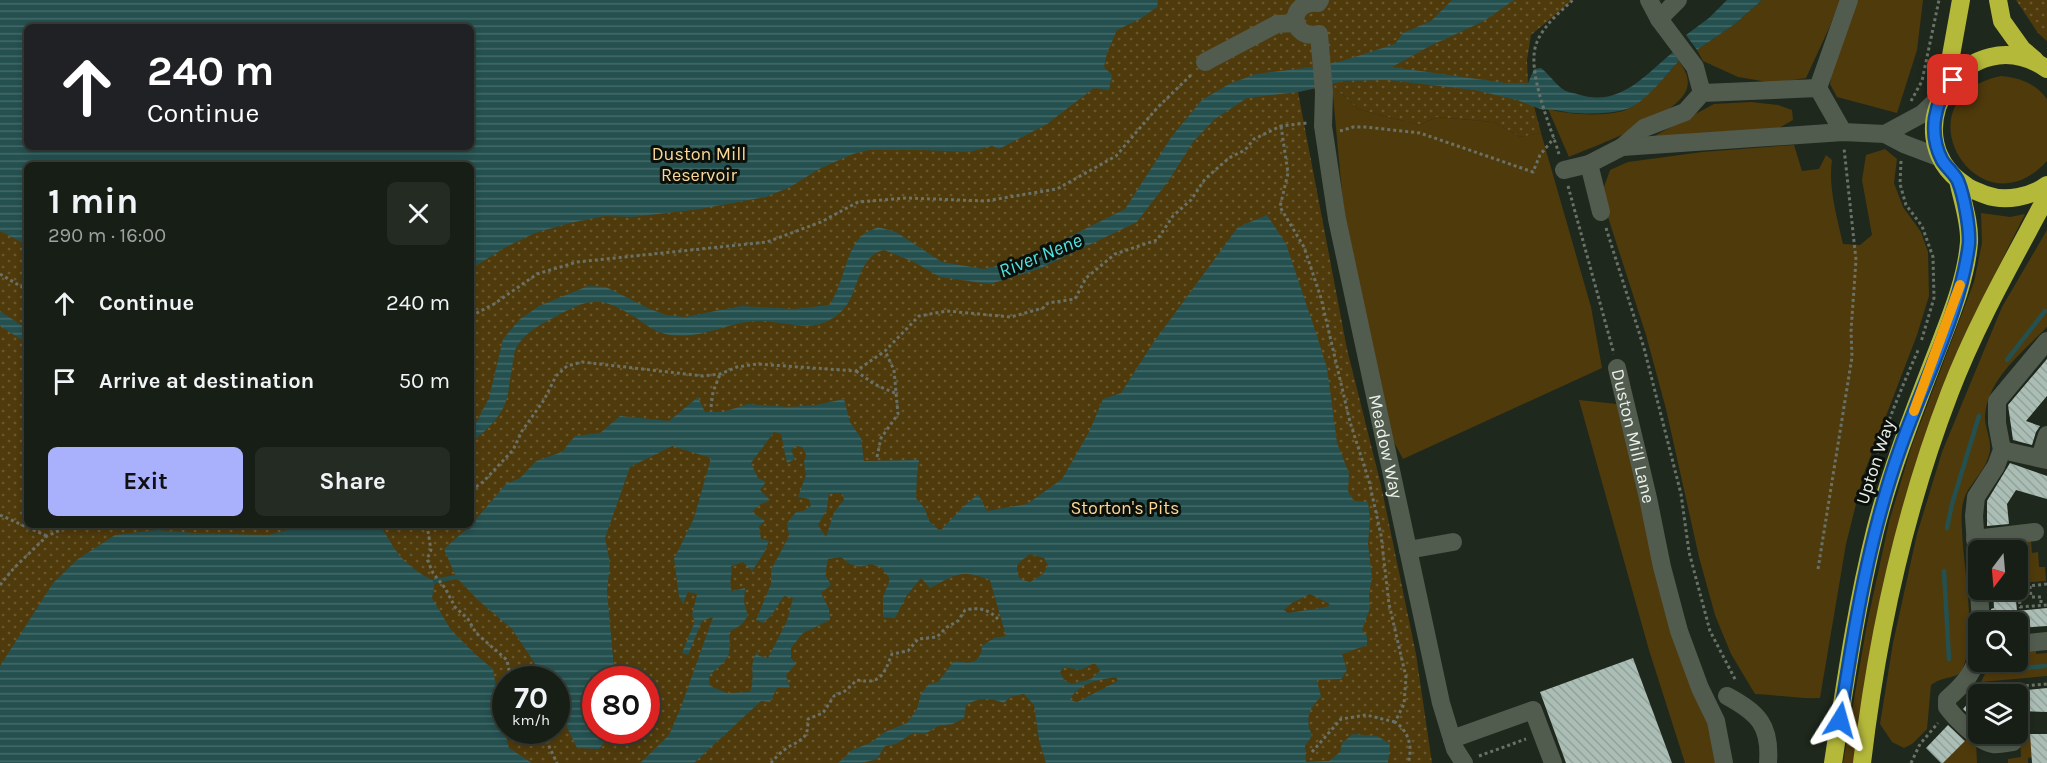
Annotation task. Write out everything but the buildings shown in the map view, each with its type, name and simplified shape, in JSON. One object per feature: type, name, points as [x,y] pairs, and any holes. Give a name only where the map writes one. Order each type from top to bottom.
[{"type":"highway","points":[[1960,0],[1943,92],[1935,115],[1934,132],[1941,158],[1958,180],[1968,187],[1993,197],[2010,198],[2028,195],[2047,185]]},
{"type":"highway","points":[[1998,0],[2002,21],[2022,50],[2047,69]]},
{"type":"highway","points":[[1943,92],[1961,70],[1987,58],[2013,56],[2033,61],[2047,69]]},
{"type":"highway","name":"Upton Way","points":[[1833,763],[1856,614],[1875,530],[1900,447],[1947,325],[1964,271],[1969,241],[1958,180]]},
{"type":"highway","points":[[1862,763],[1883,619],[1902,537],[1927,456],[1950,390],[1978,326],[2047,196]]},
{"type":"street","points":[[1205,62],[1277,24],[1296,23],[1300,7],[1310,2],[1318,3],[1320,0]]},
{"type":"street","points":[[1649,0],[1659,19],[1695,67],[1702,93]]},
{"type":"street","points":[[1659,19],[1678,0]]},
{"type":"street","points":[[1843,132],[1818,88],[1849,0]]},
{"type":"street","name":"Meadow Way","points":[[1296,23],[1308,34],[1319,34],[1324,92],[1323,126],[1337,219],[1351,289],[1441,703],[1455,749],[1469,760]]},
{"type":"street","points":[[1564,170],[1589,164],[1622,147],[1644,128],[1684,112],[1702,93],[1818,88]]},
{"type":"street","points":[[1886,134],[1922,114],[1943,92]]},
{"type":"street","points":[[1622,147],[1843,132],[1886,134],[1904,144],[1941,158]]},
{"type":"street","points":[[1589,164],[1601,212]]},
{"type":"street","points":[[1980,612],[1974,516],[1976,497],[1996,466],[2002,450],[1997,423],[1997,401],[2047,341]]},
{"type":"street","name":"Duston Mill Lane","points":[[1617,368],[1679,632],[1700,688],[1716,721],[1724,763]]},
{"type":"street","points":[[2002,450],[2044,459],[2047,435]]},
{"type":"street","points":[[1975,539],[2036,532]]},
{"type":"street","points":[[1408,550],[1453,542]]},
{"type":"street","points":[[2028,643],[2047,641]]},
{"type":"street","points":[[1968,726],[1948,709],[1947,699],[1965,684],[1973,672]]},
{"type":"street","points":[[1728,696],[1758,716],[1767,733],[1768,763]]},
{"type":"street","points":[[1452,739],[1533,710],[1553,763]]},
{"type":"path","name":"Duston Mill Lane","points":[[1573,0],[1552,19],[1536,43],[1534,69],[1543,110],[1564,170],[1617,368]]},
{"type":"path","points":[[1907,123],[1911,99],[1922,81],[1939,0]]},
{"type":"path","points":[[474,314],[495,304],[537,274],[577,262],[767,242],[821,222],[858,202],[907,198],[985,201],[1057,189],[1116,156],[1157,108],[1205,62]]},
{"type":"path","points":[[856,371],[885,351],[919,316],[947,311],[1011,317],[1043,308],[1048,303],[1075,299],[1086,278],[1115,254],[1157,240],[1173,216],[1191,200],[1205,179],[1229,158],[1245,150],[1254,139],[1281,126],[1304,122],[1337,131],[1365,127],[1420,133],[1533,172],[1540,155],[1554,138]]},
{"type":"path","points":[[1281,126],[1288,173],[1280,207],[1304,247],[1321,298],[1350,422],[1369,482],[1381,535],[1389,604],[1406,677],[1404,704],[1395,722]]},
{"type":"path","points":[[1818,568],[1852,357],[1851,332],[1856,260],[1843,132]]},
{"type":"path","points":[[1864,502],[1892,411],[1921,343],[1934,298],[1933,257],[1922,226],[1906,205],[1899,184],[1904,144]]},
{"type":"path","points":[[1601,212],[1644,348],[1681,494],[1689,552],[1710,631],[1738,686],[1728,696]]},
{"type":"path","points":[[0,274],[24,288]]},
{"type":"path","points":[[877,457],[881,438],[898,414],[894,370],[885,351]]},
{"type":"path","points":[[474,488],[483,482],[513,450],[556,376],[567,366],[582,362],[703,376],[757,364],[856,371],[874,384],[897,394]]},
{"type":"path","points":[[711,407],[713,392],[720,374]]},
{"type":"path","points":[[0,515],[24,526]]},
{"type":"path","points":[[29,528],[47,536]]},
{"type":"path","points":[[0,585],[47,536],[64,528]]},
{"type":"path","points":[[427,528],[431,550],[427,559],[433,573],[445,588],[455,607],[468,619],[476,633],[507,660],[508,666]]},
{"type":"path","points":[[2047,584],[2019,587],[2020,607],[2047,605]]},
{"type":"path","points":[[2030,586],[2031,597],[2041,597],[2041,606]]},
{"type":"path","points":[[771,763],[788,747],[801,741],[808,732],[808,719],[823,713],[834,696],[845,691],[857,680],[869,682],[883,676],[892,654],[908,651],[918,639],[937,637],[947,627],[958,621],[965,610],[984,609],[990,611],[998,619]]},
{"type":"path","points":[[1967,691],[2047,684]]},
{"type":"path","points":[[1911,763],[1920,744],[1948,709]]},
{"type":"path","points":[[1311,752],[1341,719],[1365,715],[1395,722],[1403,727],[1410,742],[1408,763]]},
{"type":"path","points":[[1469,760],[1543,734]]},
{"type":"path","points":[[548,744],[556,763]]},
{"type":"green space","name":"Storton's Pits","points":[[0,0],[1573,0],[1531,35],[1527,60],[1528,83],[1541,133],[1520,137],[1494,122],[1437,117],[1419,125],[1358,109],[1332,85],[1298,92],[1347,349],[1381,485],[1416,654],[1432,763],[0,763]]},
{"type":"green space","points":[[1762,0],[1840,0],[1806,78],[1774,83],[1738,77],[1703,61],[1697,50],[1735,24]]},
{"type":"green space","points":[[1855,0],[1923,0],[1917,50],[1897,113],[1837,97],[1830,84],[1832,70]]},
{"type":"green space","points":[[2016,0],[2047,0],[2047,41],[2038,33]]},
{"type":"green space","points":[[1679,61],[1688,83],[1686,91],[1678,101],[1651,121],[1569,157],[1548,109],[1591,114],[1624,110],[1645,97]]},
{"type":"green space","points":[[2001,76],[2027,82],[2047,99],[2047,161],[2021,180],[1996,183],[1974,173],[1958,155],[1951,133],[1954,109],[1970,89]]},
{"type":"green space","points":[[1332,85],[1358,109],[1419,125],[1437,117],[1494,122],[1520,137],[1541,133],[1591,307],[1602,368],[1403,459],[1390,435],[1352,265],[1342,193]]},
{"type":"green space","points":[[1751,102],[1778,105],[1792,110],[1793,120],[1779,128],[1647,140],[1714,104]]},
{"type":"green space","points":[[1794,145],[1802,171],[1819,169],[1826,155],[1832,160],[1832,191],[1843,244],[1860,245],[1872,235],[1862,180],[1866,155],[1885,149],[1897,159],[1894,183],[1903,207],[1921,232],[1928,252],[1929,296],[1917,335],[1863,476],[1846,544],[1820,698],[1755,694],[1731,654],[1715,615],[1699,557],[1666,409],[1646,335],[1607,214],[1604,187],[1610,170],[1628,162],[1702,152]]},
{"type":"green space","points":[[1981,213],[2010,217],[2025,214],[1982,300],[1882,594],[1868,662],[1855,763],[1843,763],[1867,624],[1889,522],[1911,448],[1974,282],[1982,243]]},
{"type":"green space","points":[[2047,230],[2047,327],[2008,366],[1993,389],[1985,415],[1990,445],[1989,455],[1983,469],[1968,490],[1963,504],[1963,546],[1969,612],[1967,656],[1960,673],[1931,685],[1927,729],[1912,744],[1904,748],[1892,742],[1880,724],[1893,643],[1917,534],[1942,452],[2002,307]]},
{"type":"green space","points":[[1579,400],[1617,404],[1711,731],[1717,763],[1685,763],[1649,650]]},
{"type":"green space","points":[[2028,540],[2031,540],[2032,553],[2038,552],[2039,567],[2045,567],[2046,581],[2028,582]]},
{"type":"green space","points":[[2028,652],[2047,653],[2047,676],[1981,682],[1986,672],[2028,672]]},
{"type":"green space","points":[[2028,715],[2033,757],[2028,758],[2028,763],[2008,763],[2008,759],[2021,757],[2020,744],[2028,744]]},
{"type":"green space","points":[[1968,738],[1968,744],[1976,744],[1977,763],[1943,763]]},
{"type":"water","name":"Duston Mill Reservoir","points":[[0,0],[1158,0],[1157,7],[1140,19],[1117,30],[1107,53],[1104,67],[1112,75],[1109,90],[1094,88],[1047,124],[999,149],[992,146],[969,152],[869,150],[853,154],[821,168],[790,187],[766,197],[700,209],[632,217],[605,216],[570,223],[535,233],[504,248],[474,267],[474,162],[24,162],[24,243],[0,231]]},
{"type":"water","name":"River Nene","points":[[1452,0],[1514,0],[1484,21],[1392,67],[1506,83],[1528,83],[1534,69],[1541,68],[1564,90],[1592,97],[1606,97],[1630,88],[1673,52],[1679,61],[1641,101],[1627,109],[1608,113],[1543,110],[1517,100],[1474,90],[1388,80],[1344,81],[1298,92],[1247,98],[1215,119],[1193,142],[1169,180],[1137,222],[1039,269],[990,284],[940,277],[914,262],[882,250],[873,255],[865,265],[843,310],[835,317],[816,325],[747,322],[699,334],[674,336],[656,331],[626,312],[606,303],[579,305],[539,326],[519,343],[514,354],[504,407],[491,424],[474,440],[474,423],[489,398],[503,339],[520,319],[539,306],[588,286],[606,287],[650,309],[666,315],[685,317],[741,306],[793,309],[829,305],[858,239],[878,227],[896,232],[942,262],[984,269],[1008,263],[1043,250],[1125,209],[1172,136],[1202,100],[1229,84],[1256,74],[1342,61],[1395,44],[1403,33],[1431,21]]},
{"type":"water","points":[[1727,0],[1762,0],[1735,24],[1697,50],[1686,35],[1709,18]]},
{"type":"water","points":[[1267,215],[1286,244],[1327,368],[1337,443],[1349,473],[1348,491],[1354,501],[1368,502],[1370,519],[1368,544],[1372,577],[1369,594],[1370,608],[1362,630],[1367,636],[1367,645],[1342,654],[1347,670],[1341,679],[1317,680],[1321,697],[1313,706],[1308,719],[1312,736],[1305,746],[1306,762],[1329,761],[1340,752],[1342,743],[1353,734],[1377,736],[1390,744],[1388,763],[1046,763],[1039,740],[1034,705],[1024,694],[1010,697],[1004,703],[990,699],[976,701],[966,705],[964,718],[953,724],[938,726],[925,734],[913,733],[896,744],[885,746],[877,759],[862,763],[838,763],[852,750],[907,723],[917,709],[921,694],[929,684],[938,682],[954,661],[973,661],[979,656],[982,646],[994,638],[1006,636],[990,580],[965,574],[947,579],[930,588],[921,578],[907,595],[895,618],[883,617],[883,597],[890,579],[882,568],[871,564],[855,566],[841,557],[828,559],[825,574],[831,585],[821,593],[829,609],[830,620],[803,633],[791,648],[791,658],[796,664],[786,675],[790,688],[777,688],[770,702],[761,701],[694,763],[640,763],[669,735],[713,617],[702,621],[688,655],[682,653],[695,621],[692,615],[697,594],[688,592],[683,604],[679,596],[674,559],[694,518],[711,458],[672,446],[630,467],[605,538],[610,563],[607,591],[614,666],[582,666],[582,744],[603,744],[599,749],[577,748],[570,733],[570,666],[536,666],[512,629],[478,600],[456,577],[444,549],[468,528],[474,528],[474,521],[506,484],[520,478],[536,461],[562,452],[575,436],[600,433],[620,416],[669,421],[698,397],[705,412],[723,412],[748,404],[789,407],[816,405],[844,399],[850,422],[861,438],[864,461],[919,460],[916,498],[925,509],[929,521],[940,531],[978,494],[987,511],[1027,504],[1062,479],[1089,432],[1103,399],[1121,393],[1153,343],[1238,227]],"holes":[[[774,432],[781,434],[787,463],[795,459],[791,450],[796,446],[802,447],[806,454],[804,463],[806,475],[798,497],[809,499],[811,506],[796,512],[787,523],[789,536],[771,570],[771,584],[756,620],[763,623],[771,616],[784,596],[793,598],[787,621],[768,658],[759,656],[757,652],[754,657],[750,692],[727,693],[710,686],[709,676],[729,654],[729,632],[741,625],[748,616],[744,602],[745,588],[732,591],[731,566],[743,562],[752,571],[769,541],[761,539],[759,526],[765,521],[752,512],[770,500],[760,490],[766,482],[758,478],[751,463]],[[829,493],[842,493],[844,500],[834,512],[826,537],[818,525],[827,509]],[[1030,554],[1044,558],[1048,565],[1043,574],[1030,582],[1020,579],[1018,564]],[[1310,594],[1330,604],[1327,607],[1288,613],[1284,610]],[[1095,663],[1100,671],[1091,679],[1072,684],[1064,680],[1060,672],[1064,667],[1080,670]],[[1116,677],[1118,681],[1077,702],[1070,700],[1078,690],[1089,683]]]},
{"type":"water","points":[[0,311],[24,327],[24,341],[0,326]]},
{"type":"water","points":[[295,528],[380,528],[404,561],[435,581],[432,598],[451,630],[492,668],[492,744],[508,744],[509,748],[532,763],[0,763],[0,666],[53,583],[78,559],[115,535],[157,530],[268,535]]},
{"type":"waterway","points":[[2007,360],[2045,311]]},
{"type":"waterway","points":[[1947,528],[1979,416]]},
{"type":"waterway","points":[[1944,571],[1949,659]]},
{"type":"waterway","points":[[435,581],[456,577]]},
{"type":"waterway","points":[[2028,667],[2045,666]]},
{"type":"slow traffic","points":[[1914,411],[1960,285]]},
{"type":"route","points":[[1840,720],[1856,614],[1875,530],[1900,447],[1947,325],[1964,271],[1969,241],[1966,216],[1958,180],[1941,158],[1934,132],[1935,115],[1941,96],[1953,80]]}]
